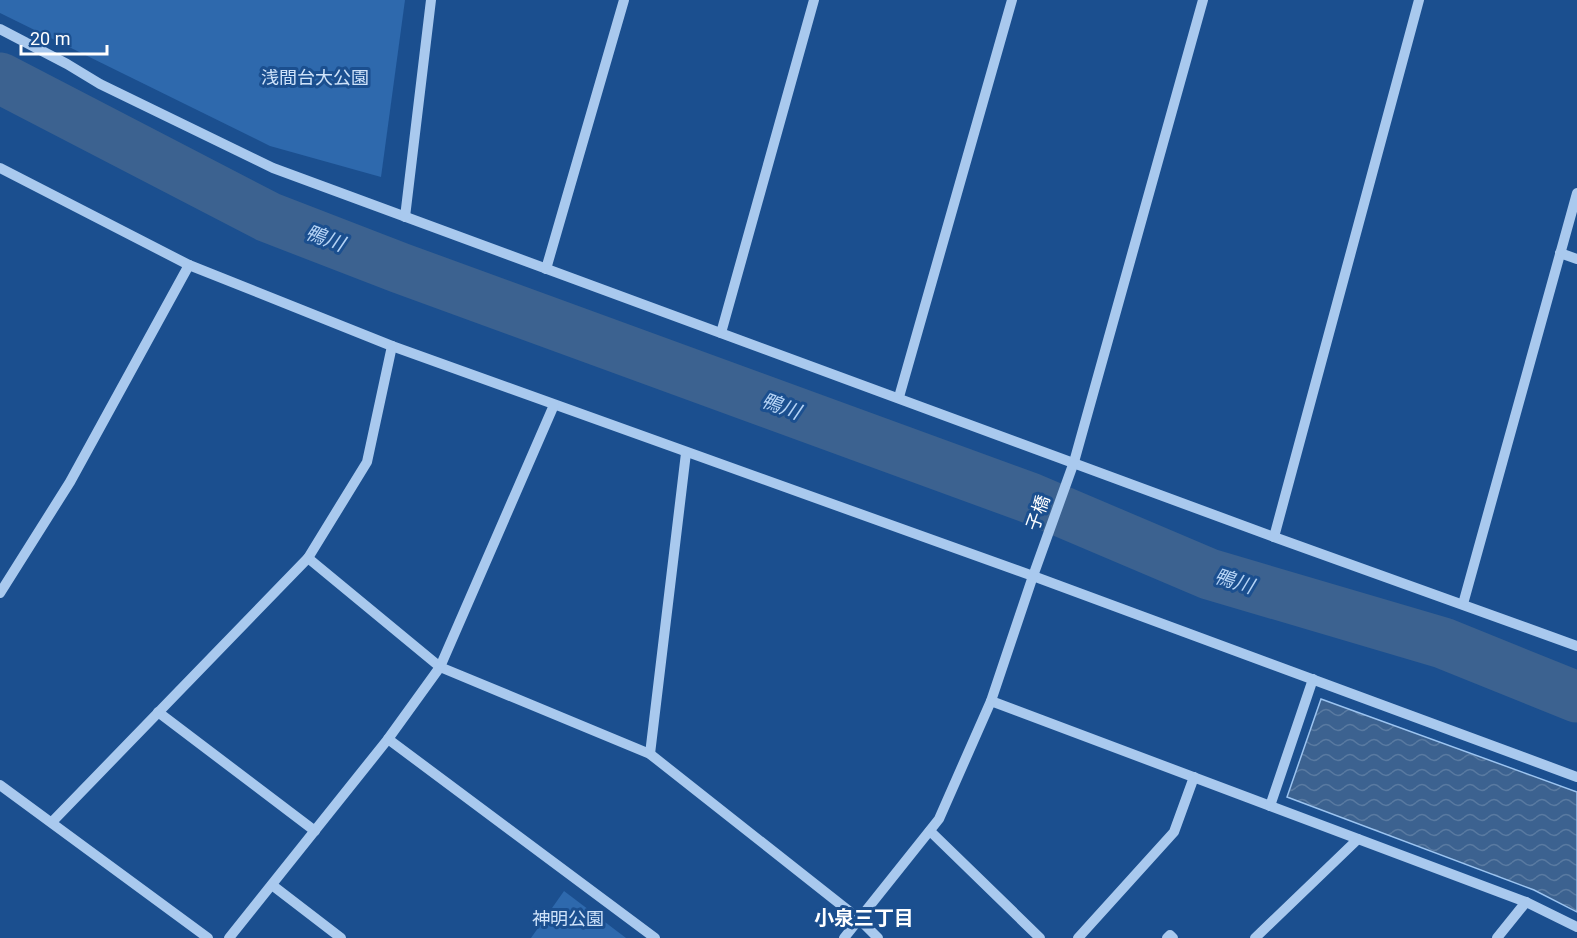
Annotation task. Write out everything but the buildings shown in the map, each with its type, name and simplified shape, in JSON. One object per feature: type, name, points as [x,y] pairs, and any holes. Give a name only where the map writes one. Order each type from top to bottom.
[{"type":"street","points":[[405,217],[431,0]]},
{"type":"street","points":[[546,269],[624,0]]},
{"type":"street","points":[[722,333],[814,0]]},
{"type":"street","points":[[898,397],[1012,0]]},
{"type":"street","name":"子橋","points":[[844,938],[939,819],[991,701],[1074,462],[1203,0]]},
{"type":"street","points":[[1274,537],[1419,0]]},
{"type":"street","points":[[0,29],[100,84],[273,168],[1274,537],[1577,646]]},
{"type":"street","points":[[0,168],[189,265],[392,346],[1033,576],[1577,777]]},
{"type":"street","points":[[1463,604],[1577,194]]},
{"type":"street","points":[[1560,254],[1577,259]]},
{"type":"street","points":[[0,592],[70,482],[189,265]]},
{"type":"street","points":[[52,822],[308,558],[367,462],[392,346]]},
{"type":"street","points":[[229,938],[388,739],[440,667],[554,405]]},
{"type":"street","points":[[650,754],[686,453]]},
{"type":"street","points":[[308,558],[440,667],[650,754],[859,919],[878,938]]},
{"type":"street","points":[[1270,806],[1313,680]]},
{"type":"street","points":[[991,701],[1526,902],[1577,927]]},
{"type":"street","points":[[158,712],[315,831]]},
{"type":"street","points":[[388,739],[655,938]]},
{"type":"street","points":[[1078,938],[1174,832],[1194,777]]},
{"type":"street","points":[[0,785],[208,938]]},
{"type":"street","points":[[930,831],[1040,938]]},
{"type":"street","points":[[1255,938],[1358,839]]},
{"type":"street","points":[[272,885],[341,938]]},
{"type":"street","points":[[1497,938],[1526,902]]},
{"type":"street","points":[[1167,938],[1170,935],[1173,938]]},
{"type":"green space","name":"浅間台大公園","points":[[0,0],[405,0],[381,177],[270,146],[0,13]]},
{"type":"green space","name":"神明公園","points":[[564,891],[626,938],[531,938]]},
{"type":"water","points":[[1321,699],[1577,792],[1577,912],[1534,890],[1287,797]]},
{"type":"waterway","name":"鴨川","points":[[0,78],[268,217],[400,268],[1030,498],[1209,574],[1443,643],[1577,697]]},
{"type":"district","name":"小泉三丁目","points":[[864,918]]}]
